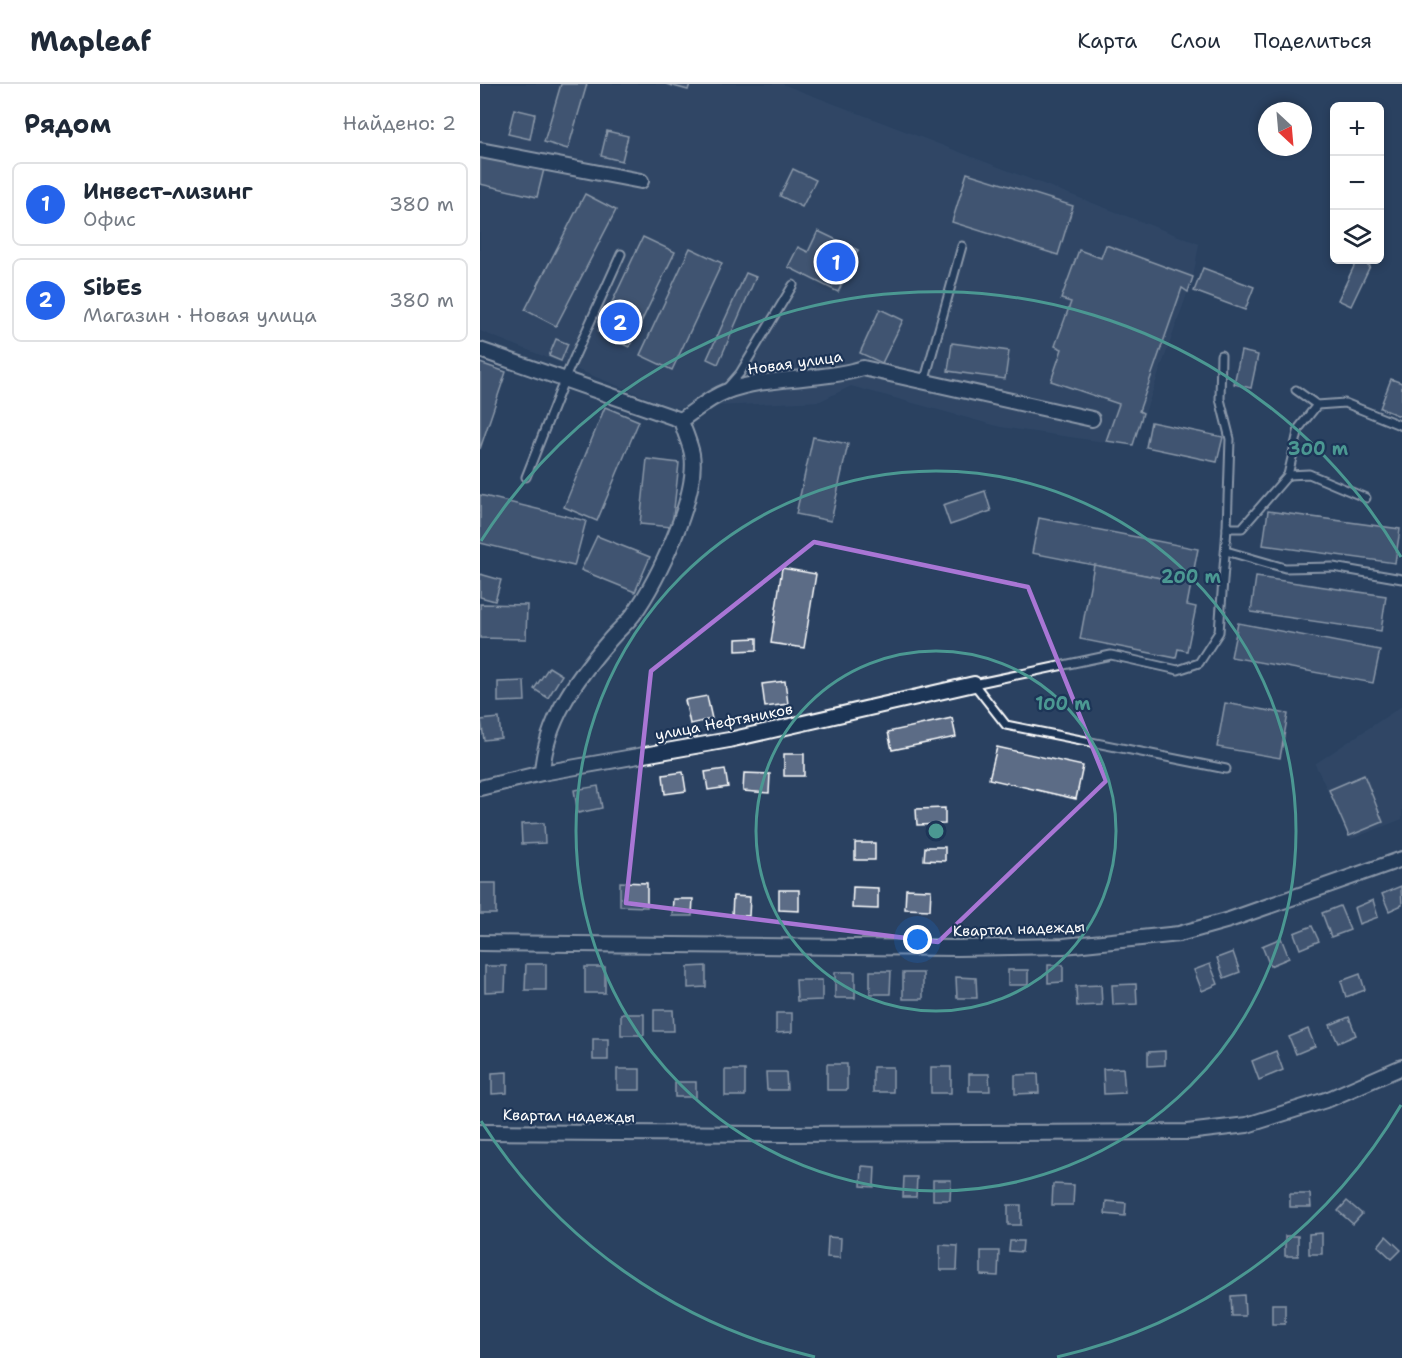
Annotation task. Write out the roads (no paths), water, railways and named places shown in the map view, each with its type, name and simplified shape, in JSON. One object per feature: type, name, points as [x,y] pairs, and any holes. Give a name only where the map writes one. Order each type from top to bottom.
[{"type":"street","points":[[480,150],[640,181]]},
{"type":"street","points":[[480,350],[681,420],[692,455],[691,483],[678,530],[645,597],[632,617],[579,677],[547,735],[542,773]]},
{"type":"street","name":"Новая улица","points":[[681,420],[723,393],[748,385],[837,376],[863,368],[1092,420]]},
{"type":"street","name":"улица Нефтяников","points":[[480,788],[542,773],[729,740],[974,684]]},
{"type":"street","name":"Квартал надежды","points":[[480,943],[957,948],[1064,946],[1179,934],[1229,920],[1402,859]]},
{"type":"street","name":"Квартал надежды","points":[[480,1132],[786,1134],[1186,1132],[1247,1125],[1329,1099],[1402,1067]]},
{"type":"lane","points":[[924,383],[962,246]]},
{"type":"lane","points":[[526,477],[565,378],[621,254]]},
{"type":"lane","points":[[723,393],[740,373],[793,285]]},
{"type":"lane","points":[[1221,355],[1220,399],[1230,439],[1226,551],[1219,632],[1199,663],[1178,670],[1111,655],[974,684],[1006,725],[1226,769]]},
{"type":"lane","points":[[1296,390],[1317,405],[1345,403],[1402,426]]},
{"type":"lane","points":[[1227,528],[1242,528],[1288,475],[1299,428],[1317,405]]},
{"type":"lane","points":[[1288,475],[1309,474],[1366,498]]},
{"type":"lane","points":[[1226,551],[1285,568],[1333,567],[1402,579]]},
{"type":"place","name":"Инвест-лизинг","points":[[836,262]]},
{"type":"place","name":"SibEs","points":[[620,322]]}]
